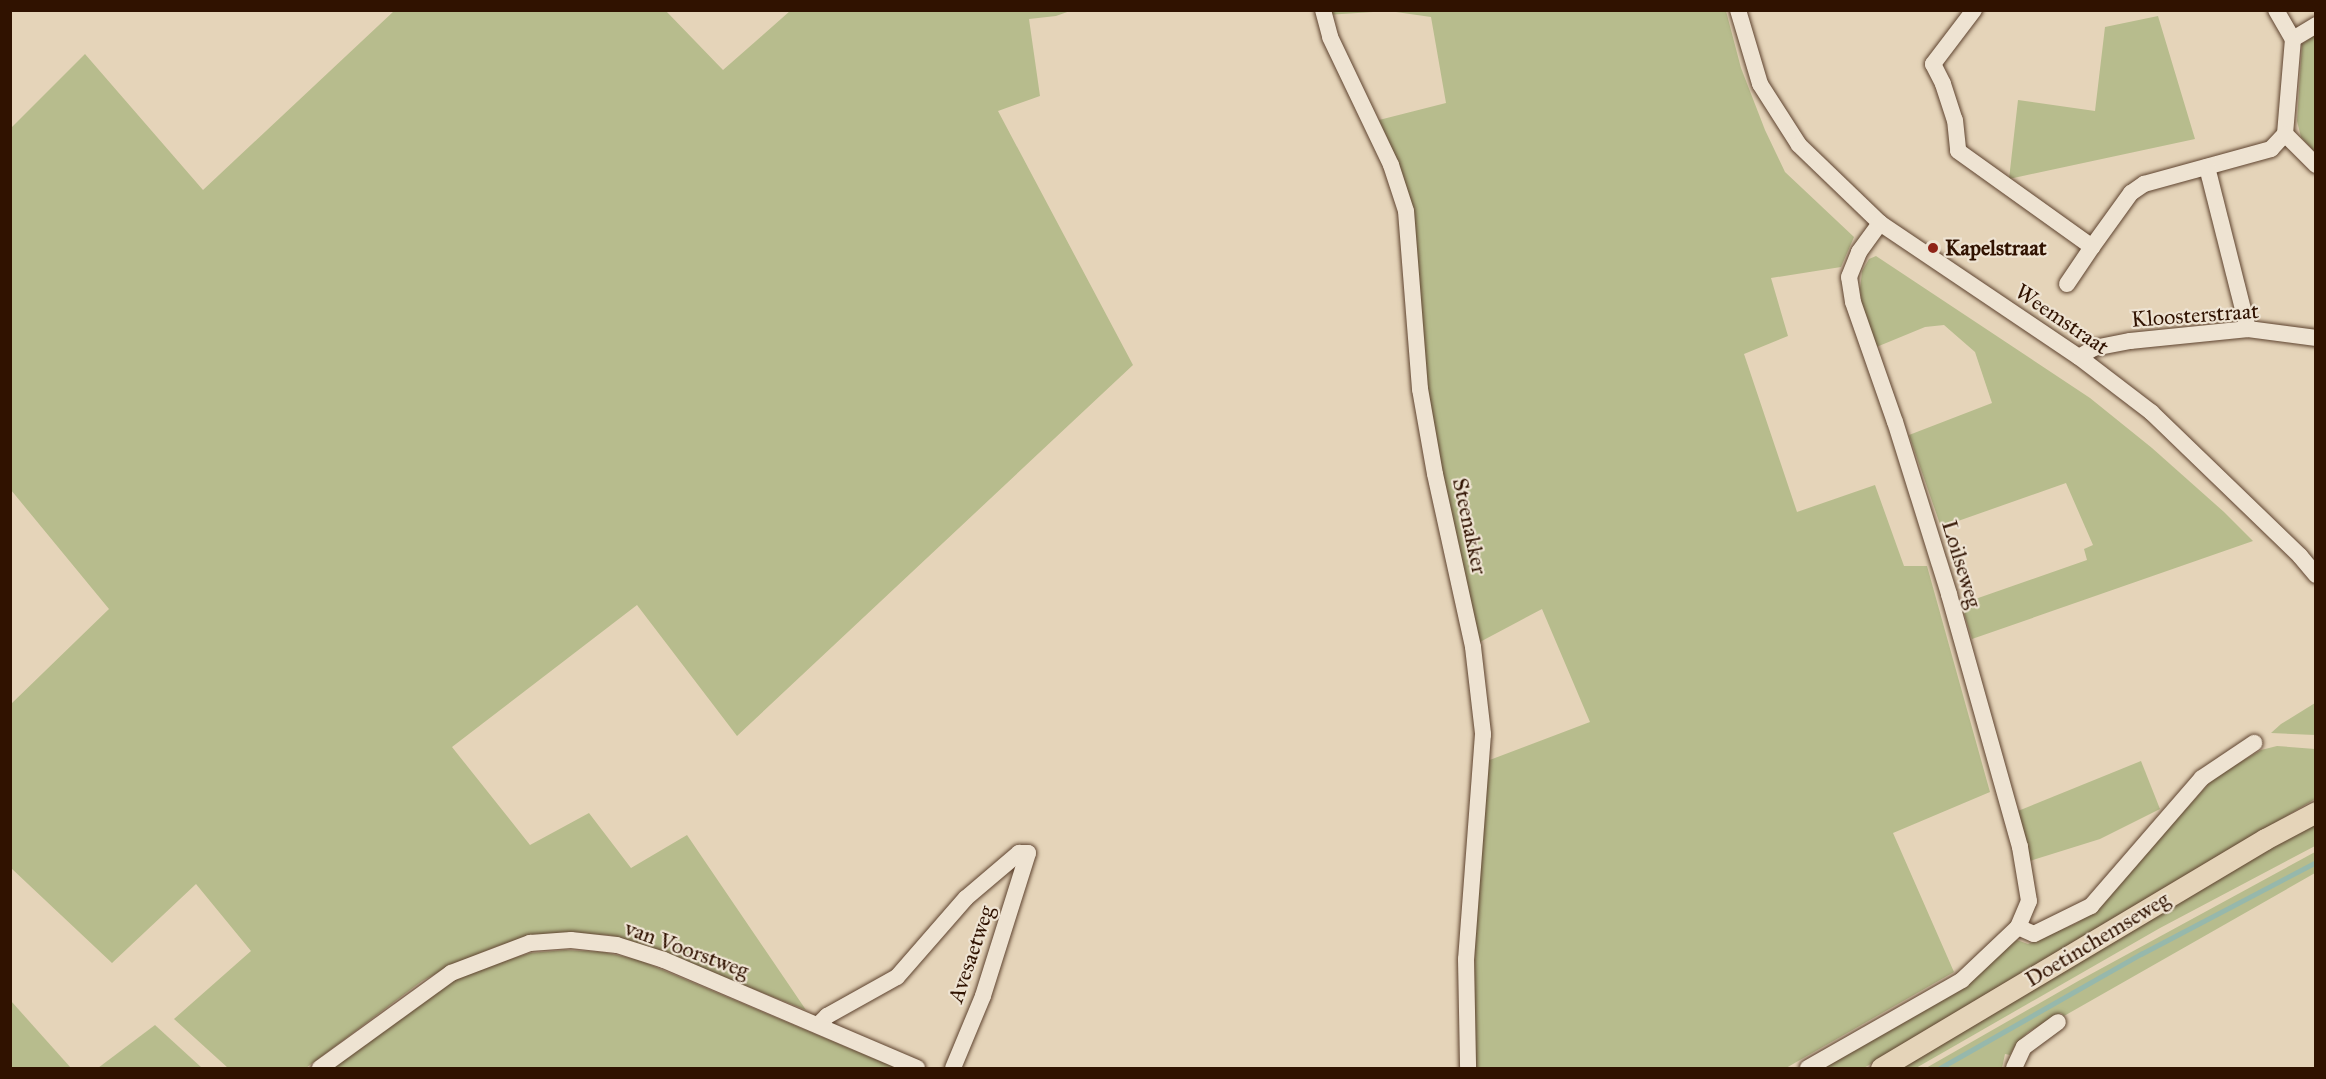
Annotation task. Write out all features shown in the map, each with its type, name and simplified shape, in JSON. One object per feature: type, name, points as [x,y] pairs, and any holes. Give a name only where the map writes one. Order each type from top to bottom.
[{"type":"main road","name":"Doetinchemseweg","points":[[1881,1068],[2265,839],[2316,812]]},
{"type":"street","name":"Steenakker","points":[[1323,10],[1330,38],[1391,165],[1406,212],[1420,389],[1435,474],[1473,647],[1483,734],[1466,959],[1468,1068]]},
{"type":"street","name":"Weemstraat","points":[[1738,10],[1760,84],[1779,119],[1799,145],[1880,223],[2079,357],[2151,412],[2283,539],[2316,576]]},
{"type":"street","points":[[1974,10],[1933,64],[1943,84],[1955,120],[1958,152],[2092,247]]},
{"type":"street","points":[[2067,284],[2131,193],[2144,184],[2271,149],[2284,134],[2293,39],[2276,10]]},
{"type":"street","points":[[2293,39],[2316,25]]},
{"type":"street","points":[[2284,134],[2316,165]]},
{"type":"street","points":[[2207,167],[2248,329]]},
{"type":"street","name":"Loilseweg","points":[[1808,1068],[1962,980],[2018,927],[2029,901],[2020,847],[1949,594],[1895,422],[1853,302],[1849,277],[1859,252],[1880,223]]},
{"type":"street","name":"Kloosterstraat","points":[[2079,357],[2094,348],[2130,341],[2248,329],[2316,338]]},
{"type":"street","points":[[2018,927],[2034,934],[2091,906],[2202,778],[2254,743]]},
{"type":"street","name":"Avesaetweg","points":[[818,1026],[827,1016],[897,977],[966,898],[1018,853],[1028,853],[983,996],[953,1068]]},
{"type":"street","name":"van Voorstweg","points":[[320,1068],[451,973],[495,954],[530,944],[572,940],[617,945],[664,960],[917,1068]]},
{"type":"street","points":[[2014,1068],[2024,1047],[2058,1022]]},
{"type":"green space","points":[[394,11],[666,11],[723,70],[790,11],[1070,11],[1056,16],[1029,19],[1040,96],[998,111],[1133,365],[737,736],[637,605],[452,747],[530,845],[589,813],[631,868],[687,835],[806,1010],[637,943],[609,935],[558,933],[500,945],[454,964],[422,981],[306,1068],[228,1068],[174,1019],[251,951],[196,884],[112,963],[11,868],[11,704],[109,609],[11,490],[11,128],[85,54],[203,190]]},
{"type":"green space","points":[[1325,11],[1389,11],[1326,15]]},
{"type":"green space","points":[[1389,11],[1726,11],[1741,68],[1765,130],[1785,172],[1854,237],[1841,267],[1771,278],[1788,336],[1744,354],[1797,512],[1875,485],[1904,566],[1927,566],[1990,792],[1893,833],[1954,972],[1786,1068],[1475,1068],[1473,1011],[1475,940],[1487,761],[1590,722],[1542,609],[1478,643],[1442,483],[1394,153],[1379,120],[1446,103],[1431,17]]},
{"type":"green space","points":[[2158,16],[2195,139],[2009,179],[2018,100],[2095,111],[2105,27]]},
{"type":"green space","points":[[2315,35],[2315,152],[2301,137],[2297,121],[2302,44]]},
{"type":"green space","points":[[1876,256],[2090,398],[2152,448],[2253,541],[1972,639],[1961,604],[2087,560],[2084,549],[2093,545],[2066,483],[1941,527],[1909,435],[1992,403],[1975,352],[1944,325],[1925,327],[1874,348],[1864,318],[1860,290],[1862,271],[1869,259]]},
{"type":"green space","points":[[2315,703],[2315,735],[2271,733],[2281,724]]},
{"type":"green space","points":[[2277,746],[2315,749],[2315,799],[1864,1068],[1823,1068],[2017,940],[2028,944],[2077,923],[2091,913],[2215,777],[2261,750]]},
{"type":"green space","points":[[2141,761],[2160,809],[2100,839],[2030,861],[2018,811]]},
{"type":"green space","points":[[2315,823],[2315,846],[2160,928],[1916,1068],[1903,1068],[1902,1065],[2054,977],[2212,880]]},
{"type":"green space","points":[[2315,852],[2315,873],[2064,1016],[2061,1013],[2028,1032],[2016,1044],[2010,1055],[2005,1054],[2002,1068],[1926,1068],[2080,980]]},
{"type":"green space","points":[[565,950],[603,952],[639,960],[896,1068],[331,1068],[431,994],[468,972],[530,953]]},
{"type":"green space","points":[[11,1001],[71,1068],[11,1068]]},
{"type":"green space","points":[[155,1025],[202,1068],[98,1068]]},
{"type":"waterway","points":[[1940,1068],[2141,954],[2316,862]]},
{"type":"place","name":"Kapelstraat","points":[[1933,248]]}]
